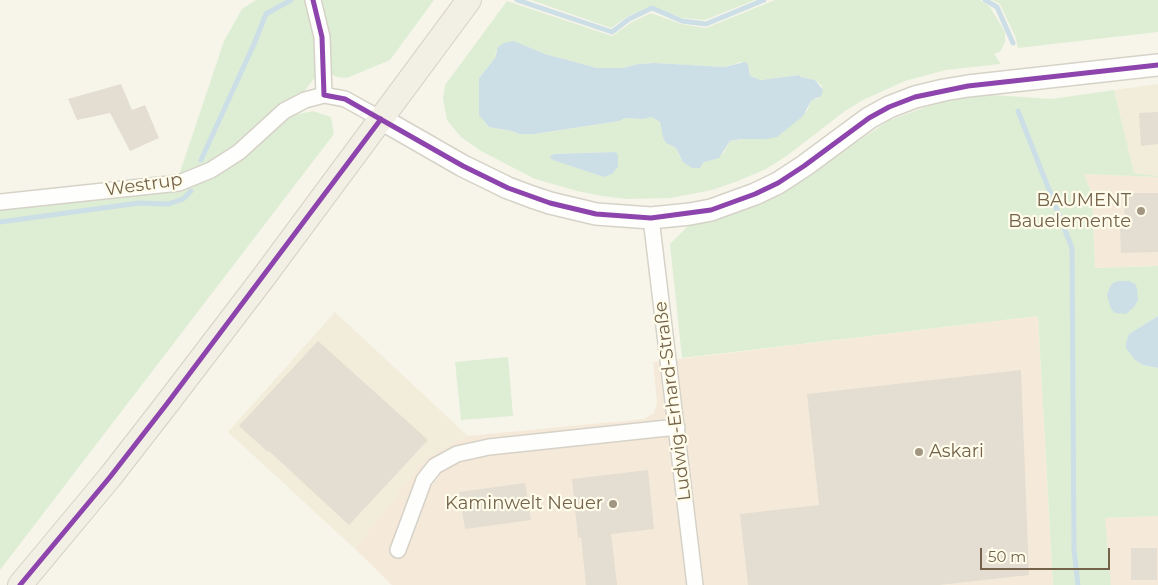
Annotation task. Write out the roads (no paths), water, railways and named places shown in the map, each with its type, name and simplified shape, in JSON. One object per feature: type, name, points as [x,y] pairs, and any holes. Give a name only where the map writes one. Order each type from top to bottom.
[{"type":"main road","points":[[20,585],[110,477],[166,405],[382,119],[469,0]]},
{"type":"street","points":[[313,0],[322,37],[324,95],[345,99],[463,166],[508,188],[550,203],[596,214],[650,218],[710,210],[755,194],[778,184],[869,118],[889,107],[915,97],[968,86],[1158,65]]},
{"type":"street","name":"Westrup","points":[[0,202],[179,183],[211,170],[239,152],[284,111],[305,100],[324,95]]},
{"type":"street","name":"Ludwig-Erhard-Straße","points":[[650,218],[695,585]]},
{"type":"street","points":[[398,550],[424,480],[435,466],[457,454],[489,447],[677,427]]},
{"type":"waterway","points":[[201,160],[266,14],[291,0]]},
{"type":"waterway","points":[[517,0],[612,32],[629,19],[652,8],[682,21],[706,24],[764,0]]},
{"type":"waterway","points":[[985,0],[997,7],[1013,43]]},
{"type":"waterway","points":[[1018,111],[1072,248],[1074,550],[1078,585]]},
{"type":"waterway","points":[[0,222],[139,203],[168,204],[183,199],[191,191]]},
{"type":"place","name":"BAUMENT Bauelemente","points":[[1141,211]]},
{"type":"place","name":"Askari","points":[[919,452]]},
{"type":"place","name":"Kaminwelt Neuer","points":[[613,504]]}]
